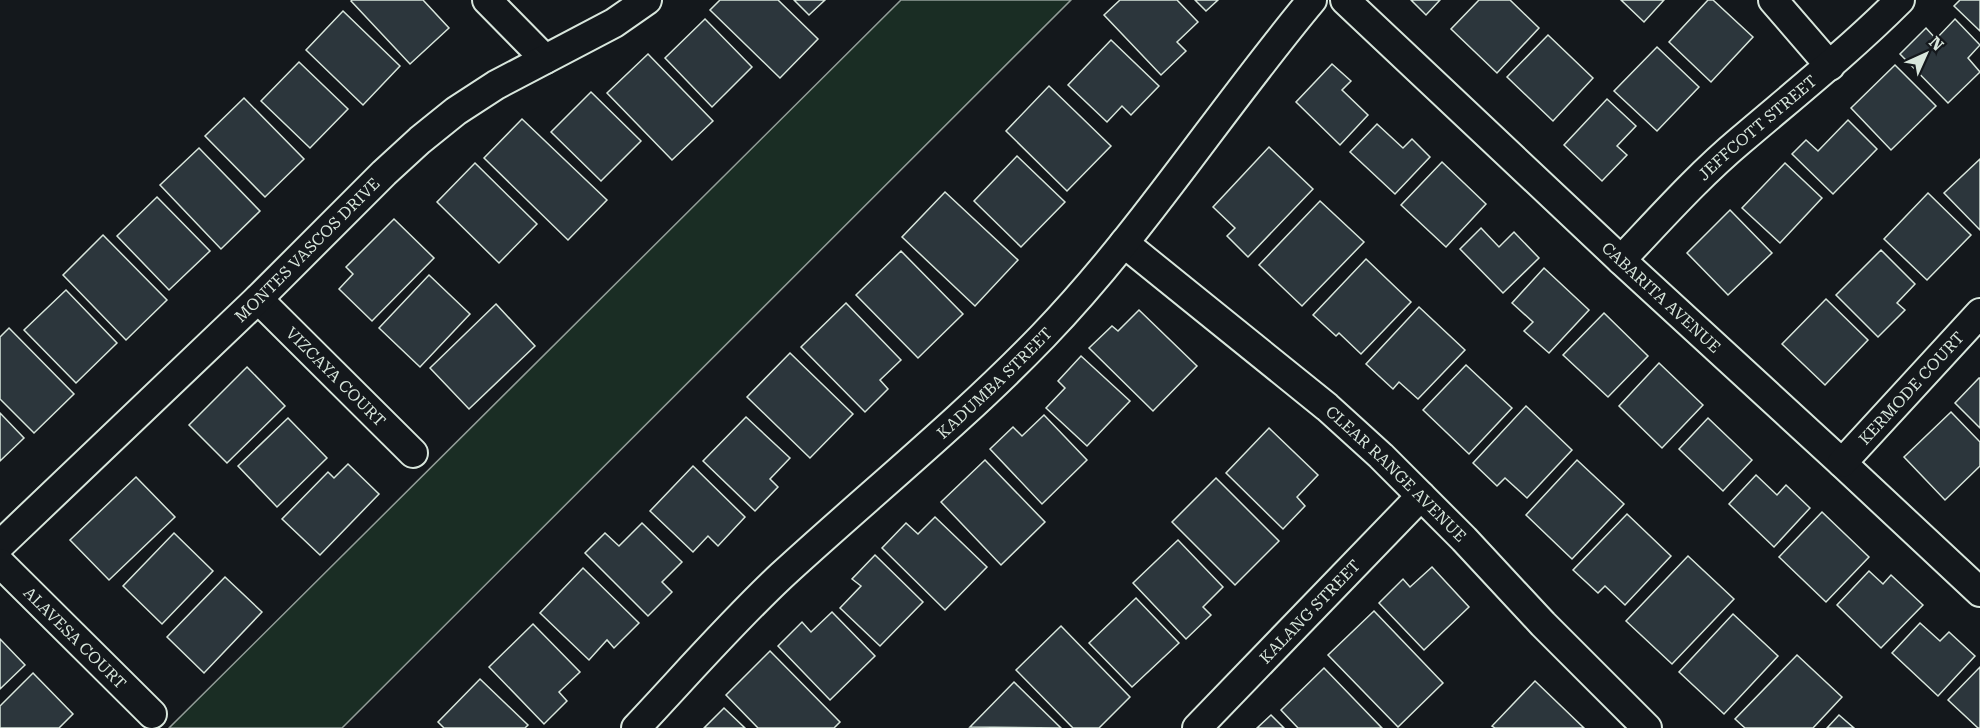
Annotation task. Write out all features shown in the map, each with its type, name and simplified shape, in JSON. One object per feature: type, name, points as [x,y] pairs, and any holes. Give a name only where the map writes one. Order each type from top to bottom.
[{"type":"street","points":[[487,0],[545,59]]},
{"type":"street","name":"MONTES VASCOS DRIVE","points":[[0,545],[258,300],[384,173],[420,140],[456,111],[496,85],[614,23],[647,0]]},
{"type":"street","name":"KADUMBA STREET","points":[[636,728],[780,578],[905,467],[1043,336],[1163,195],[1312,0]]},
{"type":"street","name":"CABARITA AVENUE","points":[[1345,0],[1621,260],[1980,592]]},
{"type":"street","points":[[1773,0],[1830,66]]},
{"type":"street","name":"JEFFCOTT STREET","points":[[1621,260],[1740,141],[1830,66],[1900,0]]},
{"type":"street","name":"CLEAR RANGE AVENUE","points":[[1124,243],[1327,407],[1421,496],[1543,624],[1647,728]]},
{"type":"street","name":"VIZCAYA COURT","points":[[258,300],[413,453]]},
{"type":"street","name":"KERMODE COURT","points":[[1842,463],[1980,313]]},
{"type":"street","name":"KALANG STREET","points":[[1197,728],[1421,496]]},
{"type":"street","name":"ALAVESA COURT","points":[[0,563],[152,714]]},
{"type":"green space","points":[[901,0],[1071,0],[342,728],[169,728]]},
{"type":"building","points":[[352,0],[423,0],[449,28],[410,64]]},
{"type":"building","points":[[720,0],[778,0],[818,39],[780,78],[710,10]]},
{"type":"building","points":[[794,0],[825,0],[809,15]]},
{"type":"building","points":[[1120,0],[1177,0],[1198,22],[1177,42],[1186,51],[1161,75],[1104,15]]},
{"type":"building","points":[[1195,0],[1218,0],[1206,11]]},
{"type":"building","points":[[1411,0],[1440,0],[1426,15]]},
{"type":"building","points":[[1479,0],[1510,0],[1539,28],[1497,73],[1451,29]]},
{"type":"building","points":[[1621,0],[1664,0],[1644,22]]},
{"type":"building","points":[[1708,0],[1713,0],[1753,37],[1711,82],[1669,42]]},
{"type":"building","points":[[1960,0],[1980,0],[1980,31],[1954,6]]},
{"type":"building","points":[[343,11],[400,66],[363,105],[306,50]]},
{"type":"building","points":[[705,19],[752,67],[712,107],[665,58]]},
{"type":"building","points":[[1955,19],[1980,45],[1968,58],[1980,72],[1948,103],[1900,54],[1926,28],[1936,39]]},
{"type":"building","points":[[1548,35],[1593,78],[1553,121],[1507,77]]},
{"type":"building","points":[[1111,40],[1159,86],[1131,115],[1122,106],[1107,122],[1068,85]]},
{"type":"building","points":[[1657,47],[1699,87],[1657,131],[1614,91]]},
{"type":"building","points":[[648,54],[713,121],[672,160],[607,93]]},
{"type":"building","points":[[299,62],[348,109],[310,148],[261,101]]},
{"type":"building","points":[[1332,64],[1351,81],[1342,90],[1368,115],[1340,145],[1296,102]]},
{"type":"building","points":[[1895,65],[1936,106],[1891,150],[1851,108]]},
{"type":"building","points":[[1049,86],[1111,146],[1067,191],[1006,131]]},
{"type":"building","points":[[591,92],[641,141],[601,181],[551,132]]},
{"type":"building","points":[[244,98],[304,159],[265,197],[205,136]]},
{"type":"building","points":[[1607,99],[1636,126],[1617,146],[1627,155],[1602,181],[1564,145]]},
{"type":"building","points":[[522,119],[607,200],[568,240],[484,158]]},
{"type":"building","points":[[1848,120],[1877,149],[1833,194],[1792,154],[1806,140],[1818,151]]},
{"type":"building","points":[[1377,124],[1403,148],[1412,139],[1430,157],[1395,194],[1350,152]]},
{"type":"building","points":[[1269,147],[1313,189],[1248,257],[1227,236],[1235,228],[1213,207]]},
{"type":"building","points":[[199,148],[260,211],[221,249],[160,185]]},
{"type":"building","points":[[1017,156],[1065,202],[1021,247],[974,201]]},
{"type":"building","points":[[1980,159],[1980,230],[1944,193]]},
{"type":"building","points":[[1442,162],[1486,204],[1446,247],[1401,205]]},
{"type":"building","points":[[475,163],[537,224],[499,263],[437,202]]},
{"type":"building","points":[[1785,163],[1822,198],[1780,243],[1742,208]]},
{"type":"building","points":[[945,192],[1018,260],[975,306],[902,237]]},
{"type":"building","points":[[1928,193],[1971,235],[1927,280],[1884,239]]},
{"type":"building","points":[[157,197],[210,251],[169,290],[117,236]]},
{"type":"building","points":[[1320,201],[1364,242],[1302,306],[1259,265]]},
{"type":"building","points":[[1730,210],[1772,253],[1728,295],[1687,253]]},
{"type":"building","points":[[394,219],[434,258],[372,321],[339,289],[353,274],[346,267]]},
{"type":"building","points":[[1481,228],[1499,247],[1514,232],[1539,258],[1503,293],[1460,249]]},
{"type":"building","points":[[103,235],[167,300],[126,340],[63,275]]},
{"type":"building","points":[[1881,250],[1915,284],[1897,303],[1905,310],[1878,337],[1836,295]]},
{"type":"building","points":[[901,251],[963,314],[918,358],[856,295]]},
{"type":"building","points":[[1366,259],[1411,302],[1361,354],[1339,333],[1336,336],[1313,315]]},
{"type":"building","points":[[1544,268],[1589,310],[1549,353],[1524,331],[1533,322],[1512,303]]},
{"type":"building","points":[[429,275],[470,314],[420,367],[379,328]]},
{"type":"building","points":[[66,290],[117,343],[76,383],[24,330]]},
{"type":"building","points":[[1826,299],[1868,340],[1825,385],[1782,344]]},
{"type":"building","points":[[846,303],[901,360],[880,380],[888,389],[865,412],[801,347]]},
{"type":"building","points":[[496,304],[535,346],[469,409],[430,368]]},
{"type":"building","points":[[1419,307],[1465,350],[1418,399],[1399,382],[1393,389],[1366,364]]},
{"type":"building","points":[[1139,310],[1197,366],[1153,411],[1089,348],[1112,326],[1118,331]]},
{"type":"building","points":[[1604,313],[1648,356],[1608,397],[1563,355]]},
{"type":"building","points":[[9,328],[74,394],[34,433],[0,399],[0,337]]},
{"type":"building","points":[[790,353],[853,414],[810,458],[747,397]]},
{"type":"building","points":[[1081,356],[1130,401],[1087,446],[1046,408],[1065,388],[1058,381]]},
{"type":"building","points":[[1659,363],[1703,405],[1662,448],[1619,406]]},
{"type":"building","points":[[1466,365],[1512,408],[1469,454],[1423,410]]},
{"type":"building","points":[[247,367],[285,406],[227,463],[189,425]]},
{"type":"building","points":[[1980,378],[1980,428],[1955,403]]},
{"type":"building","points":[[1526,406],[1572,450],[1527,498],[1505,478],[1497,486],[1473,463]]},
{"type":"building","points":[[1951,412],[1980,442],[1980,466],[1945,500],[1904,457]]},
{"type":"building","points":[[0,413],[24,438],[0,461]]},
{"type":"building","points":[[1044,415],[1087,460],[1042,504],[990,449],[1013,427],[1022,436]]},
{"type":"building","points":[[746,417],[790,458],[770,479],[778,487],[755,511],[703,461]]},
{"type":"building","points":[[288,418],[327,458],[277,507],[238,466]]},
{"type":"building","points":[[1708,418],[1752,460],[1723,491],[1679,449]]},
{"type":"building","points":[[1269,428],[1318,475],[1297,497],[1305,506],[1283,529],[1226,473]]},
{"type":"building","points":[[985,460],[1045,522],[1001,565],[941,502]]},
{"type":"building","points":[[1577,460],[1624,504],[1572,559],[1526,515]]},
{"type":"building","points":[[348,464],[379,494],[320,555],[282,519],[328,472],[334,478]]},
{"type":"building","points":[[693,466],[745,517],[718,546],[708,536],[693,552],[650,511]]},
{"type":"building","points":[[1756,475],[1777,495],[1786,485],[1810,508],[1774,547],[1729,504]]},
{"type":"building","points":[[136,477],[175,517],[109,580],[70,540]]},
{"type":"building","points":[[1216,478],[1279,541],[1235,585],[1172,522]]},
{"type":"building","points":[[1822,512],[1869,557],[1826,602],[1779,557]]},
{"type":"building","points":[[1627,514],[1671,556],[1625,605],[1605,586],[1598,593],[1573,570]]},
{"type":"building","points":[[935,517],[987,567],[945,610],[882,548],[906,523],[918,534]]},
{"type":"building","points":[[642,523],[682,562],[662,582],[672,592],[648,616],[585,553],[605,533],[619,546]]},
{"type":"building","points":[[174,533],[213,571],[162,624],[123,586]]},
{"type":"building","points":[[1178,540],[1223,587],[1203,607],[1211,615],[1186,639],[1133,583]]},
{"type":"building","points":[[875,555],[923,602],[880,646],[840,608],[861,586],[852,579]]},
{"type":"building","points":[[1688,556],[1734,599],[1672,664],[1626,621]]},
{"type":"building","points":[[1432,567],[1469,607],[1424,650],[1379,603],[1403,579],[1410,587]]},
{"type":"building","points":[[583,568],[639,623],[614,648],[607,640],[589,660],[540,613]]},
{"type":"building","points":[[1869,571],[1883,584],[1891,575],[1923,605],[1881,648],[1837,605]]},
{"type":"building","points":[[225,577],[262,612],[204,673],[167,637]]},
{"type":"building","points":[[1136,598],[1179,643],[1132,687],[1089,643]]},
{"type":"building","points":[[1374,611],[1443,683],[1398,727],[1328,655]]},
{"type":"building","points":[[832,612],[875,656],[830,700],[778,646],[802,622],[811,632]]},
{"type":"building","points":[[1733,614],[1778,656],[1724,714],[1679,672]]},
{"type":"building","points":[[1920,623],[1940,641],[1949,632],[1975,656],[1938,696],[1892,653]]},
{"type":"building","points":[[533,624],[580,672],[559,692],[567,701],[544,724],[489,667]]},
{"type":"building","points":[[1061,626],[1130,697],[1099,728],[1073,728],[1016,670]]},
{"type":"building","points":[[0,639],[25,665],[0,689]]},
{"type":"building","points":[[770,651],[840,722],[834,728],[758,728],[726,695]]},
{"type":"building","points":[[1797,655],[1842,697],[1813,728],[1745,728],[1735,719]]},
{"type":"building","points":[[1980,667],[1980,728],[1978,728],[1948,700]]},
{"type":"building","points":[[1324,668],[1382,728],[1298,728],[1281,710]]},
{"type":"building","points":[[33,673],[73,714],[59,728],[0,728],[0,706]]},
{"type":"building","points":[[480,679],[528,725],[525,728],[444,728],[438,722]]},
{"type":"building","points":[[1535,681],[1584,728],[1495,728],[1492,726]]},
{"type":"building","points":[[1014,682],[1061,728],[970,727]]},
{"type":"building","points":[[724,708],[745,728],[704,728]]},
{"type":"building","points":[[1271,715],[1284,728],[1257,728]]},
{"type":"building","points":[[1839,715],[1854,728],[1827,728]]}]
